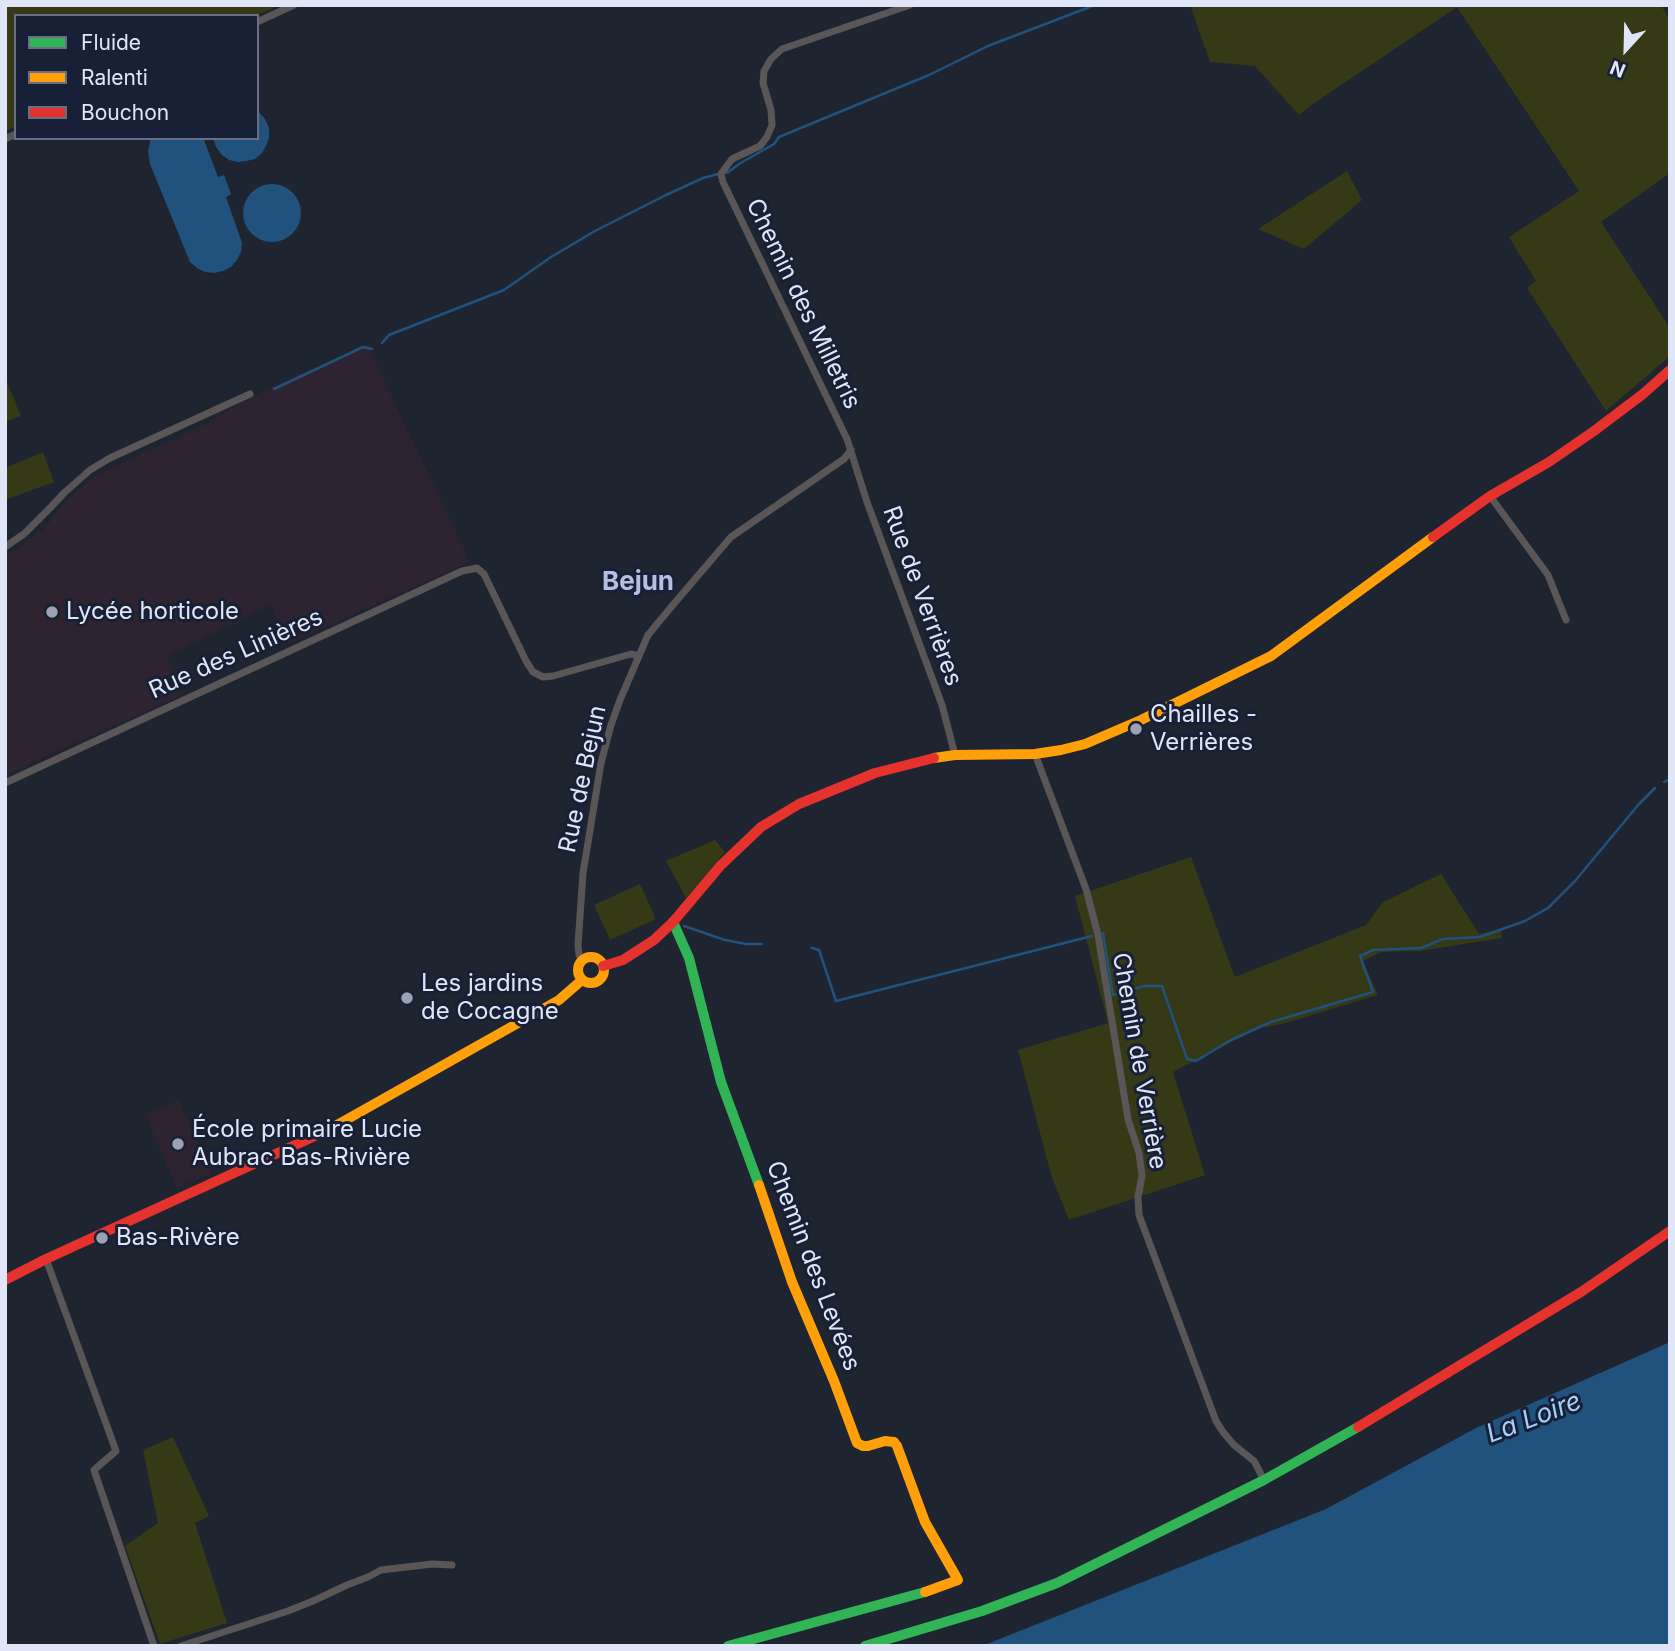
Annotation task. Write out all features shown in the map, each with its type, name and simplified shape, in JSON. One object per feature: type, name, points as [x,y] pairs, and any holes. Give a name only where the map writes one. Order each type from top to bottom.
[{"type":"street","points":[[259,21],[294,5]]},
{"type":"street","name":"Chemin des Milletris","points":[[851,450],[721,174],[732,159],[760,146],[767,137],[772,125],[764,71],[771,59],[782,49],[910,5]]},
{"type":"street","points":[[603,965],[603,975],[591,984],[582,980],[578,972],[582,960],[586,958],[594,958],[603,965],[615,963],[654,940],[673,922],[721,865],[761,827],[799,804],[875,773],[908,763],[955,755],[1035,754],[1085,744],[1152,715],[1271,656],[1490,496],[1549,462],[1620,412],[1670,370]]},
{"type":"street","points":[[5,547],[24,534],[90,470],[110,458],[250,394]]},
{"type":"street","name":"Rue de Bejun","points":[[582,960],[579,955],[578,929],[583,873],[601,763],[611,725],[648,635],[731,537],[844,459],[851,450]]},
{"type":"street","name":"Rue de Verrières","points":[[851,450],[867,502],[938,691],[955,755]]},
{"type":"street","points":[[1490,496],[1548,575],[1566,620]]},
{"type":"street","name":"Rue des Linières","points":[[5,783],[462,571],[477,568],[484,574],[533,671],[543,677],[631,654],[639,656]]},
{"type":"street","name":"Chemin de Verrière","points":[[1035,754],[1086,889],[1098,935],[1128,1119],[1139,1153],[1142,1176],[1138,1197],[1139,1215],[1216,1421],[1234,1445],[1254,1461],[1264,1480]]},
{"type":"street","name":"Chemin des Levées","points":[[673,922],[698,988],[719,1074],[792,1282],[834,1381],[855,1439],[863,1446],[885,1441],[894,1442],[897,1446],[925,1522],[958,1580],[728,1646]]},
{"type":"street","points":[[5,1280],[317,1136],[559,1000],[582,980]]},
{"type":"street","points":[[865,1646],[982,1611],[1057,1583],[1264,1480],[1381,1415],[1581,1292],[1670,1231]]},
{"type":"street","points":[[46,1259],[116,1451],[94,1469],[154,1646]]},
{"type":"street","points":[[181,1646],[288,1611],[381,1570],[452,1564]]},
{"type":"shaded area","points":[[367,344],[470,562],[287,644],[271,604],[167,656],[184,694],[5,775],[5,555],[44,529],[68,499],[95,476],[196,429],[263,391]]},
{"type":"shaded area","name":"École primaire Lucie Aubrac Bas-Rivière","points":[[179,1100],[211,1173],[177,1188],[145,1115]]},
{"type":"green space","points":[[5,5],[279,5],[259,15],[14,14],[14,127],[5,131]]},
{"type":"green space","points":[[1190,5],[1661,5],[1670,20],[1670,173],[1601,222],[1670,328],[1670,356],[1606,411],[1527,288],[1536,281],[1509,237],[1579,191],[1457,7],[1299,115],[1255,66],[1210,62]]},
{"type":"green space","points":[[1347,171],[1362,200],[1304,249],[1258,229]]},
{"type":"green space","points":[[5,377],[21,416],[5,422]]},
{"type":"green space","points":[[43,452],[54,482],[5,500],[5,468]]},
{"type":"green space","points":[[715,840],[725,852],[686,898],[666,861]]},
{"type":"green space","points":[[1191,857],[1235,977],[1366,925],[1383,902],[1441,874],[1479,934],[1501,929],[1502,938],[1420,951],[1381,952],[1363,961],[1378,995],[1282,1024],[1259,1028],[1173,1072],[1205,1175],[1069,1220],[1052,1178],[1018,1050],[1108,1023],[1075,896]]},
{"type":"green space","points":[[640,884],[656,919],[610,940],[594,905]]},
{"type":"green space","points":[[173,1437],[209,1516],[195,1523],[227,1623],[160,1644],[125,1546],[158,1523],[143,1450]]},
{"type":"water","points":[[259,112],[265,119],[269,138],[262,153],[255,159],[238,162],[229,160],[216,147],[214,140],[259,140]]},
{"type":"water","points":[[151,140],[204,140],[218,177],[224,175],[231,194],[226,197],[242,243],[241,252],[231,267],[214,273],[205,272],[190,262],[150,164],[148,151]]},
{"type":"water","points":[[272,184],[283,186],[296,197],[301,213],[299,224],[288,237],[272,242],[261,240],[248,229],[243,213],[245,202],[256,189]]},
{"type":"water","name":"La Loire","points":[[1670,1342],[1670,1646],[982,1646],[1326,1509],[1476,1428]]},
{"type":"waterway","points":[[727,173],[774,144],[779,137],[929,75],[988,46],[1095,5]]},
{"type":"waterway","points":[[382,343],[389,335],[504,290],[551,257],[595,231],[666,195],[718,174]]},
{"type":"waterway","points":[[274,389],[363,347],[372,349]]},
{"type":"waterway","points":[[1664,782],[1670,779]]},
{"type":"waterway","points":[[1103,933],[1113,995],[1144,986],[1162,986],[1187,1059],[1196,1061],[1231,1040],[1271,1022],[1373,992],[1360,956],[1373,950],[1421,948],[1443,939],[1480,937],[1525,921],[1548,908],[1575,881],[1655,788]]},
{"type":"waterway","points":[[684,926],[725,940],[762,944]]},
{"type":"waterway","points":[[812,948],[819,950],[836,1001],[1092,936]]},
{"type":"traffic: fast","points":[[673,922],[689,958],[721,1082],[759,1185]]},
{"type":"traffic: fast","points":[[865,1646],[982,1611],[1057,1583],[1264,1480],[1358,1427]]},
{"type":"traffic: fast","points":[[728,1646],[925,1592]]},
{"type":"traffic: slow","points":[[934,758],[955,755],[1035,754],[1061,750],[1085,744],[1141,720],[1271,656],[1433,537]]},
{"type":"traffic: slow","points":[[591,957],[600,961],[604,970],[600,979],[591,983],[582,979],[578,970],[582,961],[591,957]]},
{"type":"traffic: slow","points":[[328,1130],[559,1000],[582,980]]},
{"type":"traffic: slow","points":[[759,1185],[792,1282],[857,1443],[868,1446],[885,1441],[894,1442],[897,1446],[925,1522],[958,1580],[925,1592]]},
{"type":"traffic: jam","points":[[1433,537],[1490,496],[1549,462],[1594,431],[1670,370]]},
{"type":"traffic: jam","points":[[603,966],[623,960],[654,940],[673,922],[721,865],[761,827],[799,804],[875,773],[934,758]]},
{"type":"traffic: jam","points":[[5,1280],[328,1130]]},
{"type":"traffic: jam","points":[[1358,1427],[1581,1292],[1670,1231]]},
{"type":"place","name":"Lycée horticole","points":[[52,612]]},
{"type":"place","name":"Chailles - Verrières","points":[[1136,729]]},
{"type":"place","name":"Les jardins de Cocagne","points":[[407,998]]},
{"type":"place","name":"École primaire Lucie Aubrac Bas-Rivière","points":[[178,1144]]},
{"type":"place","name":"Bas-Rivère","points":[[102,1238]]},
{"type":"district","name":"Bejun","points":[[638,582]]}]
